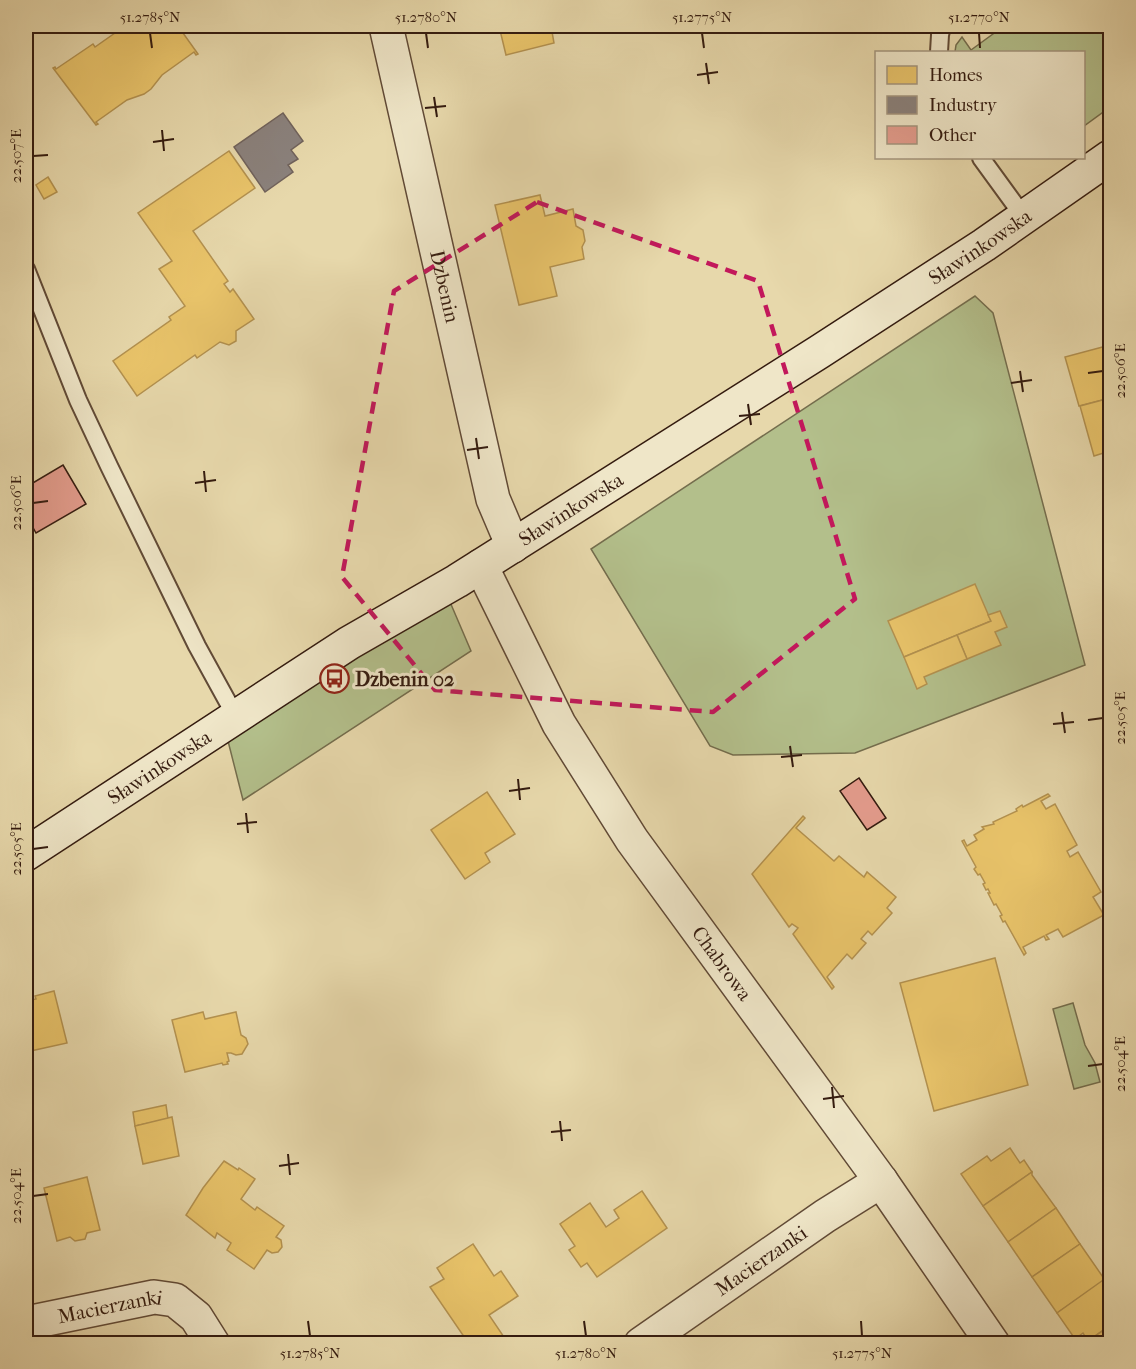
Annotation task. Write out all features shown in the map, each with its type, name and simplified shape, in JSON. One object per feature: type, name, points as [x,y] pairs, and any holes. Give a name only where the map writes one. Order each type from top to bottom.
[{"type":"street","name":"Dzbenin","points":[[386,26],[494,499],[513,546]]},
{"type":"street","name":"Sławinkowska","points":[[26,854],[349,644],[481,566],[828,346],[1024,217],[1110,157]]},
{"type":"street","name":"Chabrowa","points":[[481,566],[543,694],[592,779],[639,849],[881,1181],[993,1344]]},
{"type":"street","name":"Macierzanki","points":[[641,1344],[825,1216],[881,1181]]},
{"type":"street","name":"Macierzanki","points":[[26,1326],[32,1322],[154,1297],[175,1300],[196,1317],[213,1344]]},
{"type":"lane","points":[[939,51],[942,26]]},
{"type":"lane","points":[[982,159],[1024,217]]},
{"type":"lane","points":[[26,269],[78,400],[197,645],[236,717]]},
{"type":"highlighted area","points":[[537,202],[758,281],[855,599],[713,712],[435,690],[342,577],[394,291]]},
{"type":"green space","points":[[1004,26],[1110,26],[1110,107],[1085,125],[1085,51],[955,51],[956,45],[962,37],[971,50]]},
{"type":"green space","points":[[975,296],[993,313],[1085,665],[855,753],[733,755],[710,746],[591,549]]},
{"type":"green space","points":[[447,595],[471,651],[243,800],[228,741]]},
{"type":"green space","points":[[1073,1003],[1085,1045],[1095,1063],[1100,1082],[1074,1089],[1053,1009]]},
{"type":"building: Homes","points":[[121,26],[178,26],[198,54],[194,52],[162,75],[151,89],[127,100],[96,122],[98,124],[96,125],[53,68],[56,69],[93,44],[95,47],[122,28]]},
{"type":"building: Homes","points":[[306,26],[324,26],[325,29],[308,33]]},
{"type":"building: Homes","points":[[499,26],[551,26],[554,43],[506,55]]},
{"type":"building: Homes","points":[[229,151],[255,188],[193,231],[228,281],[224,284],[230,292],[233,289],[254,319],[236,331],[236,341],[229,345],[220,342],[197,358],[195,355],[137,396],[113,361],[171,320],[169,317],[185,306],[159,269],[172,261],[138,213]]},
{"type":"building: Homes","points":[[48,177],[57,192],[44,199],[36,185]]},
{"type":"building: Homes","points":[[540,195],[545,216],[573,209],[576,226],[583,230],[584,259],[550,267],[557,296],[519,305],[495,205]]},
{"type":"building: Homes","points":[[1110,345],[1110,398],[1079,406],[1065,357]]},
{"type":"building: Homes","points":[[1110,398],[1110,451],[1094,456],[1080,406]]},
{"type":"building: Homes","points":[[975,584],[991,621],[904,657],[888,621]]},
{"type":"building: Homes","points":[[1000,611],[1007,627],[995,632],[1001,645],[967,659],[957,635],[991,621],[988,615]]},
{"type":"building: Homes","points":[[957,635],[967,659],[924,677],[927,684],[917,689],[904,657]]},
{"type":"building: Homes","points":[[487,792],[515,834],[485,853],[490,862],[465,879],[431,830]]},
{"type":"building: Homes","points":[[1048,794],[1050,796],[1041,801],[1046,809],[1055,804],[1077,845],[1067,851],[1070,857],[1078,852],[1101,892],[1093,897],[1104,915],[1063,937],[1058,929],[1046,935],[1049,939],[1046,940],[1044,936],[1023,947],[1026,953],[1024,955],[1005,921],[1003,922],[1000,916],[1002,915],[996,904],[994,905],[980,874],[978,875],[974,869],[976,867],[962,841],[964,840],[967,846],[977,840],[974,835],[984,829],[982,827],[994,824],[993,822],[1017,811],[1016,809],[1022,805],[1023,807]]},
{"type":"building: Homes","points":[[803,816],[805,818],[796,828],[834,861],[839,856],[864,877],[867,872],[896,897],[887,908],[892,913],[872,935],[868,931],[861,939],[866,943],[852,959],[847,954],[827,977],[834,987],[832,989],[793,934],[798,928],[792,924],[789,927],[752,874]]},
{"type":"building: Homes","points":[[995,958],[1028,1085],[934,1111],[900,983]]},
{"type":"building: Homes","points":[[54,991],[67,1043],[26,1052],[26,1001]]},
{"type":"building: Homes","points":[[203,1012],[205,1019],[236,1012],[241,1035],[246,1038],[248,1044],[242,1054],[227,1053],[228,1064],[223,1065],[222,1063],[185,1072],[172,1020]]},
{"type":"building: Homes","points":[[29,1095],[32,1108],[26,1109],[26,1096]]},
{"type":"building: Homes","points":[[166,1105],[168,1119],[135,1126],[133,1112]]},
{"type":"building: Homes","points":[[172,1117],[179,1156],[143,1164],[135,1126]]},
{"type":"building: Homes","points":[[1010,1148],[1020,1163],[1024,1160],[1032,1172],[983,1206],[961,1174],[987,1156],[991,1161]]},
{"type":"building: Homes","points":[[224,1161],[255,1179],[241,1199],[255,1210],[257,1207],[284,1226],[276,1237],[281,1240],[282,1247],[278,1252],[272,1253],[267,1250],[254,1269],[227,1250],[231,1243],[217,1233],[215,1238],[186,1215]]},
{"type":"building: Homes","points":[[1032,1172],[1056,1208],[1008,1242],[983,1206]]},
{"type":"building: Homes","points":[[87,1177],[100,1230],[87,1233],[85,1239],[75,1241],[70,1237],[57,1241],[44,1188]]},
{"type":"building: Homes","points":[[642,1191],[667,1228],[597,1277],[587,1263],[581,1267],[569,1250],[575,1246],[560,1224],[590,1203],[606,1227],[619,1218],[614,1210]]},
{"type":"building: Homes","points":[[1056,1208],[1080,1244],[1032,1277],[1008,1242]]},
{"type":"building: Homes","points":[[473,1244],[494,1276],[501,1271],[518,1296],[489,1315],[506,1340],[501,1344],[469,1344],[430,1287],[444,1279],[437,1268]]},
{"type":"building: Homes","points":[[1080,1244],[1105,1280],[1057,1313],[1032,1277]]},
{"type":"building: Homes","points":[[1106,1278],[1110,1285],[1110,1325],[1088,1341],[1083,1333],[1075,1339],[1057,1313]]},
{"type":"building: Homes","points":[[1110,1326],[1110,1344],[1090,1344],[1088,1341]]},
{"type":"building: Homes","points":[[790,1336],[795,1344],[779,1344]]},
{"type":"building: Industry","points":[[283,113],[303,141],[291,150],[298,159],[288,165],[293,172],[265,192],[234,147]]},
{"type":"building: Other","points":[[63,465],[86,504],[36,533],[26,515],[26,487]]},
{"type":"building: Other","points":[[859,778],[886,818],[867,830],[840,791]]},
{"type":"place","name":"Dzbenin 02","points":[[334,679]]}]
